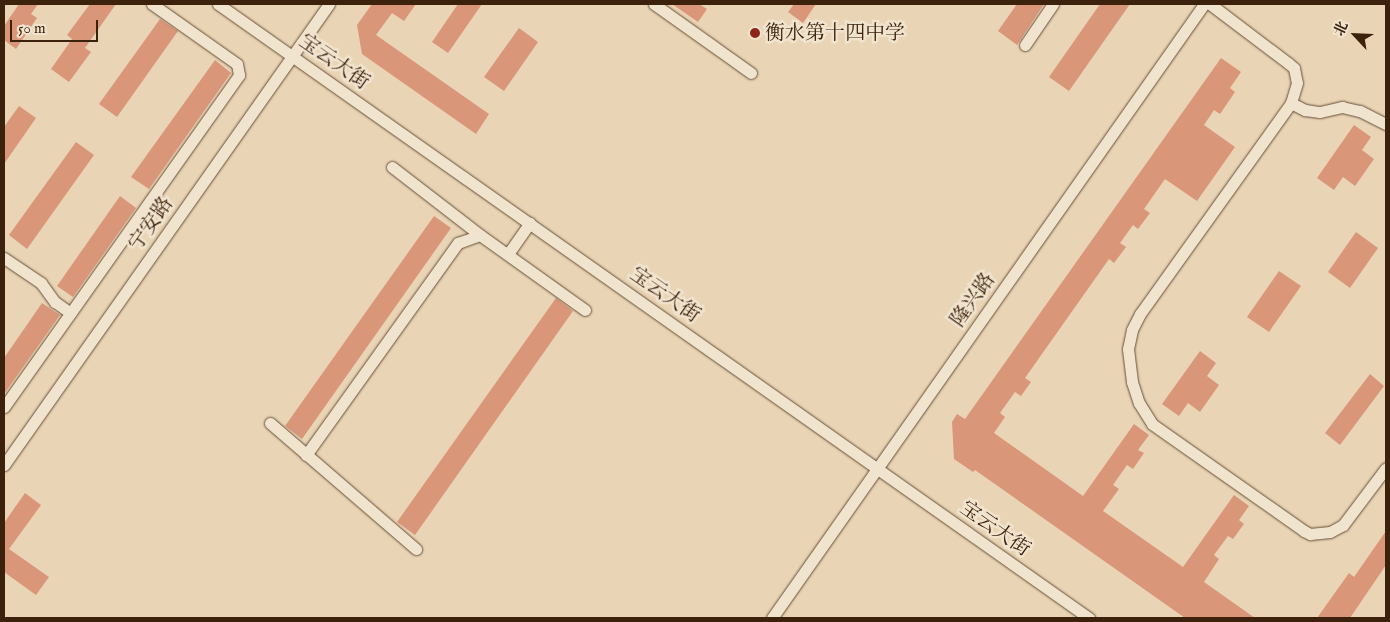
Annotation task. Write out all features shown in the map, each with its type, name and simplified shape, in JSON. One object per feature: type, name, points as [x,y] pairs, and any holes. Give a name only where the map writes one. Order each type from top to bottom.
[{"type":"street","points":[[4,407],[239,75],[237,64],[152,4]]},
{"type":"street","name":"宝云大街","points":[[218,4],[1089,618]]},
{"type":"street","name":"宁安路","points":[[4,465],[329,4]]},
{"type":"street","points":[[654,4],[751,73]]},
{"type":"street","points":[[1025,45],[1053,4]]},
{"type":"street","name":"隆兴路","points":[[772,618],[1204,4]]},
{"type":"street","points":[[1210,4],[1294,68],[1297,83],[1291,103],[1140,314],[1132,330],[1128,349],[1132,382],[1139,403],[1152,424],[1304,531],[1321,533],[1338,530],[1354,512],[1386,468]]},
{"type":"street","points":[[1291,103],[1305,110],[1320,112],[1342,107],[1360,111],[1386,124]]},
{"type":"street","points":[[392,167],[480,235],[585,310]]},
{"type":"street","points":[[508,254],[530,223]]},
{"type":"street","points":[[306,455],[458,243],[480,235]]},
{"type":"street","points":[[4,258],[41,283],[55,302],[71,312]]},
{"type":"street","points":[[270,424],[416,549]]},
{"type":"building","points":[[19,4],[38,4],[31,14],[37,18],[16,49],[4,40],[4,26]]},
{"type":"building","points":[[90,4],[116,4],[85,48],[91,52],[69,82],[51,69],[72,39],[67,35]]},
{"type":"building","points":[[372,4],[416,4],[404,21],[392,13],[376,35],[489,114],[476,134],[362,54],[357,25]]},
{"type":"building","points":[[458,4],[482,4],[448,53],[432,42]]},
{"type":"building","points":[[672,4],[699,4],[707,9],[698,22]]},
{"type":"building","points":[[794,4],[816,4],[803,23],[788,12]]},
{"type":"building","points":[[1017,4],[1044,4],[1017,45],[998,31]]},
{"type":"building","points":[[1100,4],[1130,4],[1069,91],[1049,77]]},
{"type":"building","points":[[160,19],[178,31],[117,117],[99,104]]},
{"type":"building","points":[[519,28],[538,42],[504,91],[484,77]]},
{"type":"building","points":[[1221,58],[1241,72],[1230,88],[1235,92],[1220,114],[1214,110],[1204,125],[1235,147],[1197,201],[1165,179],[1144,209],[1150,213],[1138,229],[1133,225],[1120,243],[1126,247],[1114,263],[1109,259],[1025,378],[1031,382],[1021,396],[1015,392],[1000,413],[1005,417],[994,433],[1083,496],[1134,424],[1149,435],[1138,450],[1144,453],[1133,469],[1127,465],[1113,485],[1119,489],[1103,511],[1183,567],[1234,495],[1249,506],[1239,520],[1244,524],[1233,539],[1228,536],[1214,555],[1219,559],[1204,582],[1255,618],[1185,618],[975,470],[973,472],[954,459],[952,422],[957,414],[965,419]]},
{"type":"building","points":[[215,60],[231,73],[149,189],[131,177]]},
{"type":"building","points":[[19,106],[36,118],[4,164],[4,127]]},
{"type":"building","points":[[1354,125],[1371,137],[1362,150],[1374,159],[1355,186],[1343,177],[1334,190],[1317,178]]},
{"type":"building","points":[[76,142],[94,155],[27,249],[9,235]]},
{"type":"building","points":[[120,196],[136,208],[73,297],[57,286]]},
{"type":"building","points":[[434,216],[451,228],[302,439],[285,426]]},
{"type":"building","points":[[1356,232],[1378,248],[1350,288],[1328,272]]},
{"type":"building","points":[[1279,271],[1301,286],[1269,332],[1247,317]]},
{"type":"building","points":[[556,298],[573,311],[415,535],[397,522]]},
{"type":"building","points":[[42,303],[60,315],[4,394],[4,358]]},
{"type":"building","points":[[1200,351],[1216,363],[1207,376],[1219,385],[1200,412],[1188,403],[1179,416],[1162,404]]},
{"type":"building","points":[[1370,374],[1384,386],[1340,445],[1325,433]]},
{"type":"building","points":[[25,493],[41,505],[9,549],[49,577],[36,595],[4,572],[4,523]]},
{"type":"building","points":[[1386,531],[1386,565],[1350,618],[1317,618],[1349,573],[1354,577]]},
{"type":"place","name":"衡水第十四中学","points":[[755,33]]}]
